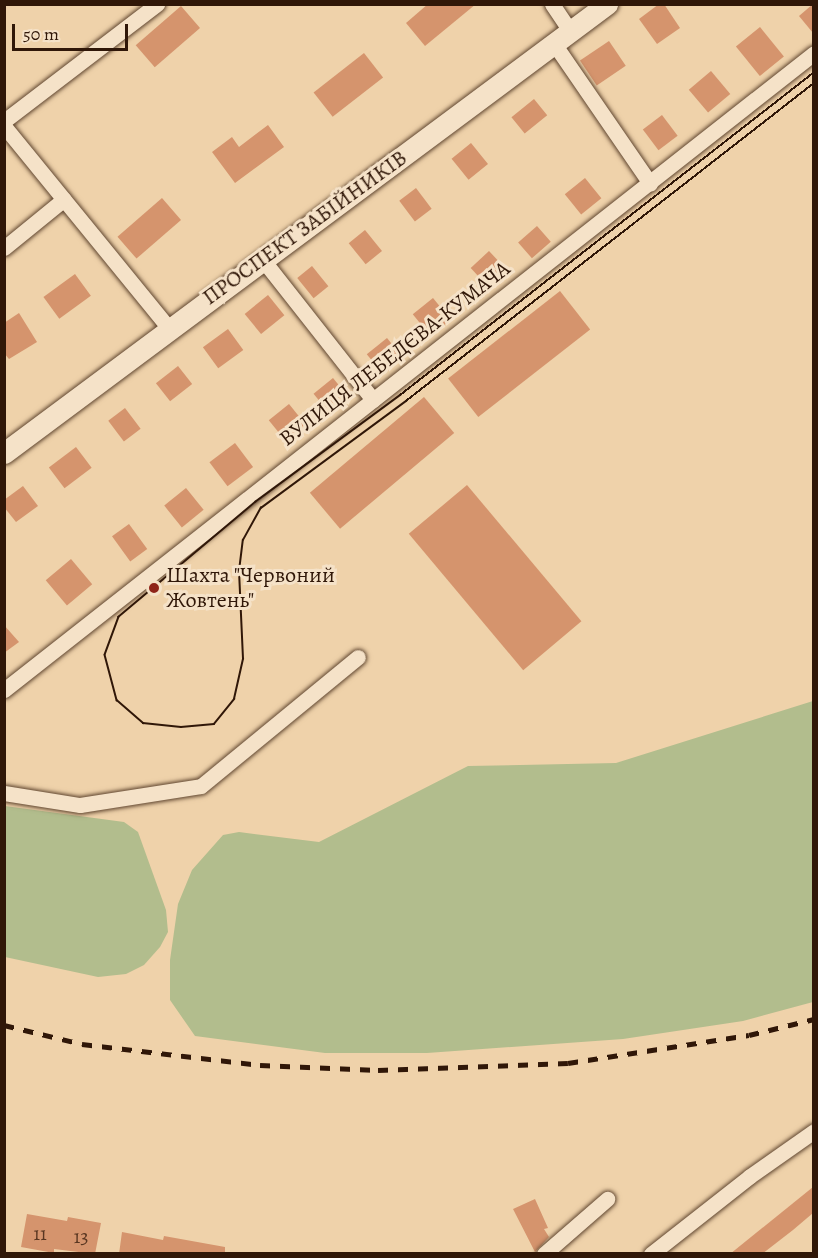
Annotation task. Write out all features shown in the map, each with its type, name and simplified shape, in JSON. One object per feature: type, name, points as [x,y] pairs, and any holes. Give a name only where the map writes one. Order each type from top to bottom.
[{"type":"main road","name":"ПРОСПЕКТ ЗАБІЙНИКІВ","points":[[4,453],[607,4]]},
{"type":"street","points":[[4,121],[156,4]]},
{"type":"street","points":[[552,4],[563,39],[650,183]]},
{"type":"street","name":"ВУЛИЦЯ ЛЕБЕДЄВА-КУМАЧА","points":[[4,690],[813,53]]},
{"type":"street","points":[[4,126],[169,328]]},
{"type":"street","points":[[4,248],[64,199]]},
{"type":"street","points":[[263,260],[373,400]]},
{"type":"street","points":[[4,793],[80,805],[201,786],[358,657]]},
{"type":"street","points":[[651,1254],[750,1176],[813,1131]]},
{"type":"street","points":[[544,1254],[607,1199]]},
{"type":"green space","points":[[813,701],[813,1002],[743,1021],[623,1039],[427,1053],[325,1053],[195,1036],[170,1000],[170,960],[178,904],[192,870],[223,835],[239,832],[319,842],[468,766],[616,763]]},
{"type":"green space","points":[[5,806],[124,822],[138,832],[166,910],[168,932],[160,947],[144,965],[126,974],[98,977],[5,957]]},
{"type":"building","points":[[428,4],[476,4],[425,46],[406,23]]},
{"type":"building","points":[[659,4],[664,4],[680,28],[657,44],[639,19]]},
{"type":"building","points":[[813,4],[813,33],[799,16]]},
{"type":"building","points":[[181,6],[200,28],[155,67],[136,45]]},
{"type":"building","points":[[760,27],[784,57],[760,76],[736,47]]},
{"type":"building","points":[[609,41],[626,66],[597,85],[580,61]]},
{"type":"building","points":[[364,53],[383,77],[333,117],[314,92]]},
{"type":"building","points":[[711,71],[730,94],[708,113],[689,90]]},
{"type":"building","points":[[534,99],[547,115],[525,134],[511,117]]},
{"type":"building","points":[[662,115],[678,136],[658,150],[643,129]]},
{"type":"building","points":[[268,125],[284,147],[235,183],[212,152],[232,137],[239,147]]},
{"type":"building","points":[[471,143],[488,164],[469,180],[452,159]]},
{"type":"building","points":[[585,178],[601,198],[581,215],[565,194]]},
{"type":"building","points":[[416,188],[432,209],[415,221],[399,201]]},
{"type":"building","points":[[162,198],[181,220],[136,259],[117,237]]},
{"type":"building","points":[[537,226],[551,242],[532,258],[518,242]]},
{"type":"building","points":[[365,230],[382,251],[366,264],[349,243]]},
{"type":"building","points":[[489,251],[504,267],[486,284],[471,268]]},
{"type":"building","points":[[312,266],[328,286],[314,298],[297,278]]},
{"type":"building","points":[[75,274],[91,296],[59,319],[43,297]]},
{"type":"building","points":[[560,291],[590,330],[478,417],[448,378]]},
{"type":"building","points":[[268,295],[284,315],[261,334],[245,314]]},
{"type":"building","points":[[433,298],[451,320],[430,336],[413,314]]},
{"type":"building","points":[[19,313],[37,342],[9,359],[4,353],[4,323]]},
{"type":"building","points":[[228,329],[243,350],[218,368],[203,347]]},
{"type":"building","points":[[387,338],[403,358],[383,375],[367,354]]},
{"type":"building","points":[[178,366],[192,384],[170,401],[156,383]]},
{"type":"building","points":[[333,378],[345,393],[326,408],[314,394]]},
{"type":"building","points":[[424,397],[454,433],[340,529],[310,493]]},
{"type":"building","points":[[289,404],[305,424],[285,441],[269,420]]},
{"type":"building","points":[[125,408],[141,429],[124,441],[108,421]]},
{"type":"building","points":[[235,443],[253,467],[227,486],[209,462]]},
{"type":"building","points":[[76,447],[92,468],[64,488],[49,467]]},
{"type":"building","points":[[467,485],[581,621],[523,670],[409,534]]},
{"type":"building","points":[[23,486],[38,506],[16,522],[4,507],[4,500]]},
{"type":"building","points":[[186,488],[204,510],[182,527],[164,506]]},
{"type":"building","points":[[129,524],[147,549],[130,561],[112,536]]},
{"type":"building","points":[[71,559],[92,584],[67,605],[46,580]]},
{"type":"building","points":[[4,625],[19,642],[4,653]]},
{"type":"building","points":[[813,1187],[813,1213],[793,1230],[762,1254],[730,1254]]},
{"type":"building","points":[[535,1199],[548,1228],[544,1229],[549,1237],[535,1252],[513,1209]]},
{"type":"building","points":[[27,1214],[67,1221],[68,1217],[101,1223],[95,1254],[54,1249],[54,1253],[21,1247]]},
{"type":"building","points":[[122,1232],[163,1240],[164,1236],[225,1247],[225,1254],[119,1254]]},
{"type":"tram line","points":[[814,73],[401,395],[256,502],[119,617],[105,655],[117,700],[143,723],[181,727],[214,724],[234,699],[243,659],[239,571],[243,540],[261,508],[406,401],[814,83]]},
{"type":"railway","points":[[4,1025],[82,1044],[260,1065],[378,1070],[568,1063],[749,1035],[814,1019]]},
{"type":"place","name":"Шахта \"Червоний Жовтень\"","points":[[154,588]]}]
